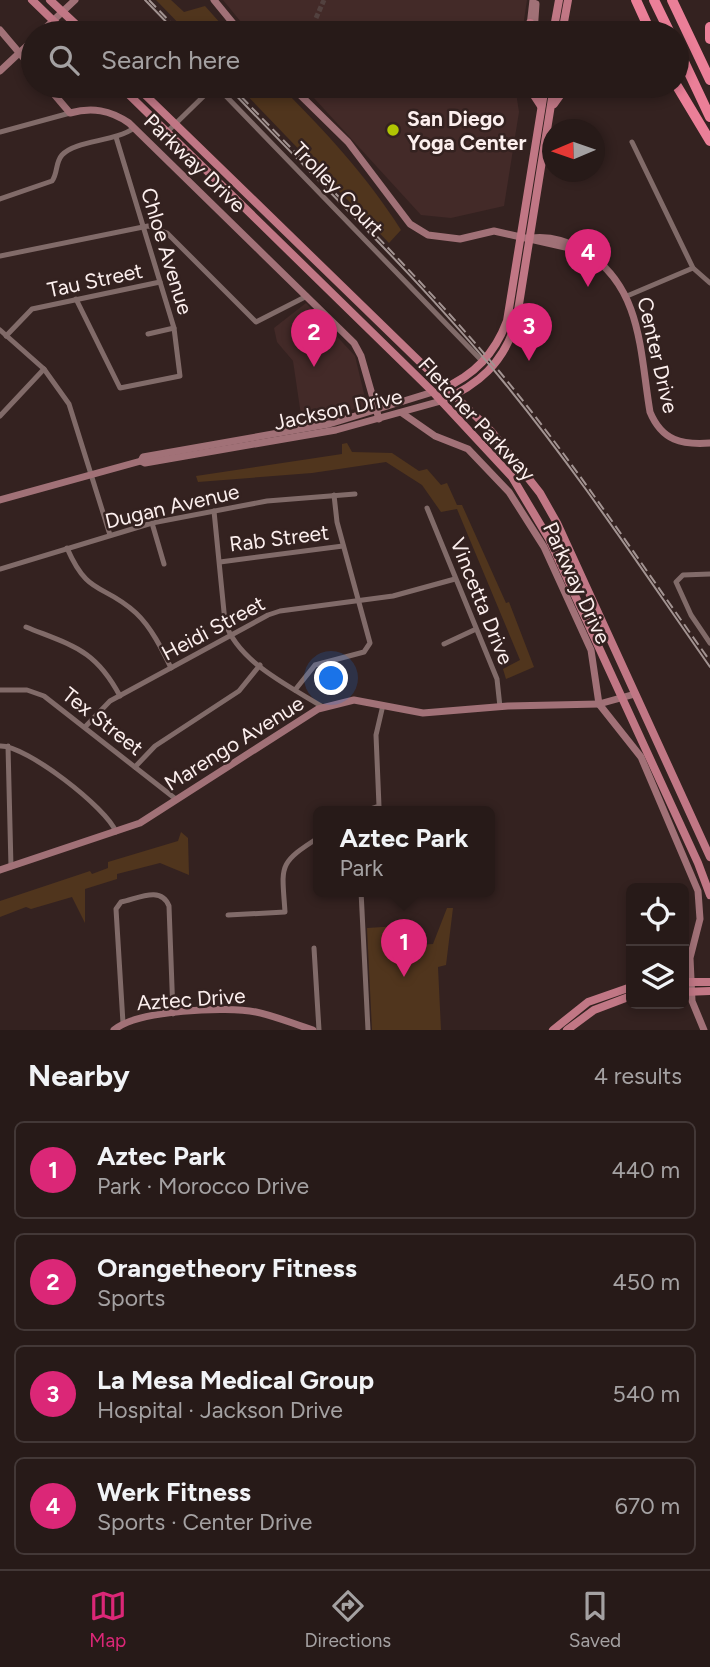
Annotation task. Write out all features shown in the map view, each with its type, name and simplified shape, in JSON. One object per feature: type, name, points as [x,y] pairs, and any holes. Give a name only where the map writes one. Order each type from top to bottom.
[{"type":"highway","points":[[636,0],[645,21]]},
{"type":"highway","points":[[654,0],[664,21]]},
{"type":"highway","points":[[672,0],[682,21]]},
{"type":"highway","points":[[710,27],[710,39]]},
{"type":"highway","points":[[689,36],[710,80]]},
{"type":"highway","points":[[689,72],[710,117]]},
{"type":"highway","points":[[684,98],[710,141]]},
{"type":"main road","points":[[32,0],[52,19]]},
{"type":"main road","points":[[50,0],[71,21]]},
{"type":"main road","points":[[556,21],[559,0]]},
{"type":"main road","points":[[559,21],[568,0]]},
{"type":"main road","name":"Fletcher Parkway","points":[[132,98],[433,392],[512,477],[539,518],[698,863],[710,895]]},
{"type":"main road","name":"Fletcher Parkway","points":[[148,98],[491,431],[540,493],[710,858]]},
{"type":"main road","points":[[538,98],[541,108]]},
{"type":"main road","name":"Jackson Drive","points":[[433,392],[467,376],[483,362],[496,346],[507,321],[543,98]]},
{"type":"main road","name":"Jackson Drive","points":[[549,117],[552,98]]},
{"type":"main road","points":[[549,117],[557,98]]},
{"type":"main road","points":[[537,132],[537,161],[542,164]]},
{"type":"main road","name":"Jackson Drive","points":[[441,401],[485,376],[510,343],[516,323],[542,164]]},
{"type":"main road","points":[[689,982],[710,982]]},
{"type":"main road","points":[[553,1030],[588,1002],[626,989]]},
{"type":"main road","points":[[689,992],[710,991]]},
{"type":"main road","points":[[567,1030],[594,1010],[626,998]]},
{"type":"street","points":[[52,19],[75,0]]},
{"type":"street","points":[[215,0],[232,21]]},
{"type":"street","points":[[530,21],[534,0]]},
{"type":"street","points":[[532,21],[534,0]]},
{"type":"street","points":[[0,30],[21,54],[0,71]]},
{"type":"street","points":[[0,132],[70,113],[57,98]]},
{"type":"street","name":"Trolley Court","points":[[167,132],[201,98]]},
{"type":"street","name":"Trolley Court","points":[[228,98],[483,362]]},
{"type":"street","name":"Center Drive","points":[[303,98],[348,142],[410,224],[428,235],[446,239],[484,232],[567,241],[604,265],[628,297],[650,412],[655,425],[673,440],[688,444],[710,443]]},
{"type":"street","name":"Parkway Drive","points":[[70,113],[98,110],[119,116],[307,296],[357,348],[379,419]]},
{"type":"street","points":[[0,199],[52,181],[59,159],[67,151],[116,137],[134,128]]},
{"type":"street","name":"Chloe Avenue","points":[[76,299],[120,388],[180,376],[174,328],[116,137]]},
{"type":"street","points":[[632,142],[693,268],[710,283]]},
{"type":"street","points":[[0,256],[142,227],[167,233],[256,322],[307,296]]},
{"type":"street","points":[[628,297],[693,268]]},
{"type":"street","name":"Tau Street","points":[[6,336],[32,309],[160,282]]},
{"type":"street","points":[[148,334],[174,328]]},
{"type":"street","points":[[0,330],[44,369],[69,404],[110,535]]},
{"type":"street","points":[[0,416],[44,369]]},
{"type":"street","name":"Jackson Drive","points":[[141,461],[143,457],[329,424],[433,392]]},
{"type":"street","name":"Jackson Drive","points":[[0,500],[90,472],[141,461],[145,463],[336,430],[441,401]]},
{"type":"street","points":[[0,404],[6,410]]},
{"type":"street","points":[[421,408],[421,424]]},
{"type":"street","name":"Parkway Drive","points":[[402,413],[435,436],[468,449],[509,492],[529,521],[591,650],[599,704],[641,757],[698,891],[701,910],[691,944],[689,963]]},
{"type":"street","name":"Dugan Avenue","points":[[0,569],[152,523],[267,502],[355,494]]},
{"type":"street","points":[[295,690],[315,665],[364,652],[369,647],[343,546],[334,495]]},
{"type":"street","name":"Vincetta Drive","points":[[427,508],[474,630],[497,679],[500,707]]},
{"type":"street","points":[[214,511],[230,636],[260,666],[323,707]]},
{"type":"street","points":[[152,523],[164,564]]},
{"type":"street","name":"Rab Street","points":[[219,562],[343,546]]},
{"type":"street","points":[[67,548],[87,583],[120,601],[148,627],[171,668]]},
{"type":"street","points":[[710,574],[683,575],[676,582],[691,615],[710,643]]},
{"type":"street","name":"Heidi Street","points":[[85,727],[101,709],[120,696],[280,611],[423,590],[455,579]]},
{"type":"street","points":[[26,627],[92,656],[109,675],[120,696]]},
{"type":"street","points":[[444,644],[474,630]]},
{"type":"street","points":[[135,766],[155,746],[239,691],[260,666]]},
{"type":"street","name":"Tex Street","points":[[0,690],[40,694],[177,800]]},
{"type":"street","name":"Marengo Avenue","points":[[0,870],[140,823],[323,707],[354,700],[423,713],[599,704],[633,691]]},
{"type":"street","points":[[379,806],[376,735],[383,705]]},
{"type":"street","points":[[0,746],[23,751],[107,815],[116,832]]},
{"type":"street","points":[[8,746],[11,867]]},
{"type":"street","points":[[228,915],[285,912],[284,867],[288,859],[313,842]]},
{"type":"street","points":[[123,1023],[116,909],[121,902],[156,894],[165,898],[169,906],[173,1014]]},
{"type":"street","points":[[361,897],[368,1030]]},
{"type":"street","points":[[314,948],[319,1030]]},
{"type":"street","name":"Parkway Drive","points":[[689,995],[695,1015],[704,1030]]},
{"type":"street","name":"Aztec Drive","points":[[114,1030],[123,1023],[141,1017],[238,1010],[267,1015],[313,1030]]},
{"type":"shaded area","points":[[156,0],[171,0],[184,12],[205,6],[218,21],[176,21]]},
{"type":"shaded area","points":[[223,0],[527,0],[524,21],[240,21]]},
{"type":"shaded area","points":[[250,98],[292,98],[313,120],[359,172],[401,230],[389,243]]},
{"type":"shaded area","points":[[314,98],[517,98],[519,112],[504,206],[451,218],[421,215]]},
{"type":"shaded area","points":[[306,303],[355,356],[367,406],[302,422],[293,361],[277,342],[274,328]]},
{"type":"shaded area","points":[[347,443],[352,452],[392,453],[419,471],[427,469],[441,485],[447,483],[457,505],[462,505],[506,603],[509,602],[534,667],[506,679],[503,669],[520,660],[457,509],[441,512],[422,485],[386,462],[312,473],[198,482],[196,476],[342,454],[342,444]]},
{"type":"shaded area","points":[[181,832],[188,838],[189,875],[160,863],[117,874],[117,879],[85,889],[85,923],[72,897],[31,909],[26,907],[0,917],[0,901],[90,871],[92,874],[108,868],[108,862],[178,841]]},
{"type":"shaded area","points":[[447,908],[453,908],[446,965],[438,967],[441,1030],[372,1030],[367,928],[399,926],[400,946],[433,944]]},
{"type":"tunnel","points":[[316,18],[324,0]]},
{"type":"tram line","points":[[145,0],[165,21]]},
{"type":"tram line","points":[[239,98],[470,341],[530,414],[583,485],[710,667]]},
{"type":"railway","points":[[149,0],[169,21]]},
{"type":"railway","points":[[243,98],[401,262],[499,371],[581,478],[710,661]]},
{"type":"place","name":"San Diego Yoga Center","points":[[393,130]]},
{"type":"place","name":"Werk Fitness","points":[[588,287]]},
{"type":"place","name":"La Mesa Medical Group","points":[[529,361]]},
{"type":"place","name":"Orangetheory Fitness","points":[[314,367]]},
{"type":"place","name":"Aztec Park","points":[[404,977]]}]
